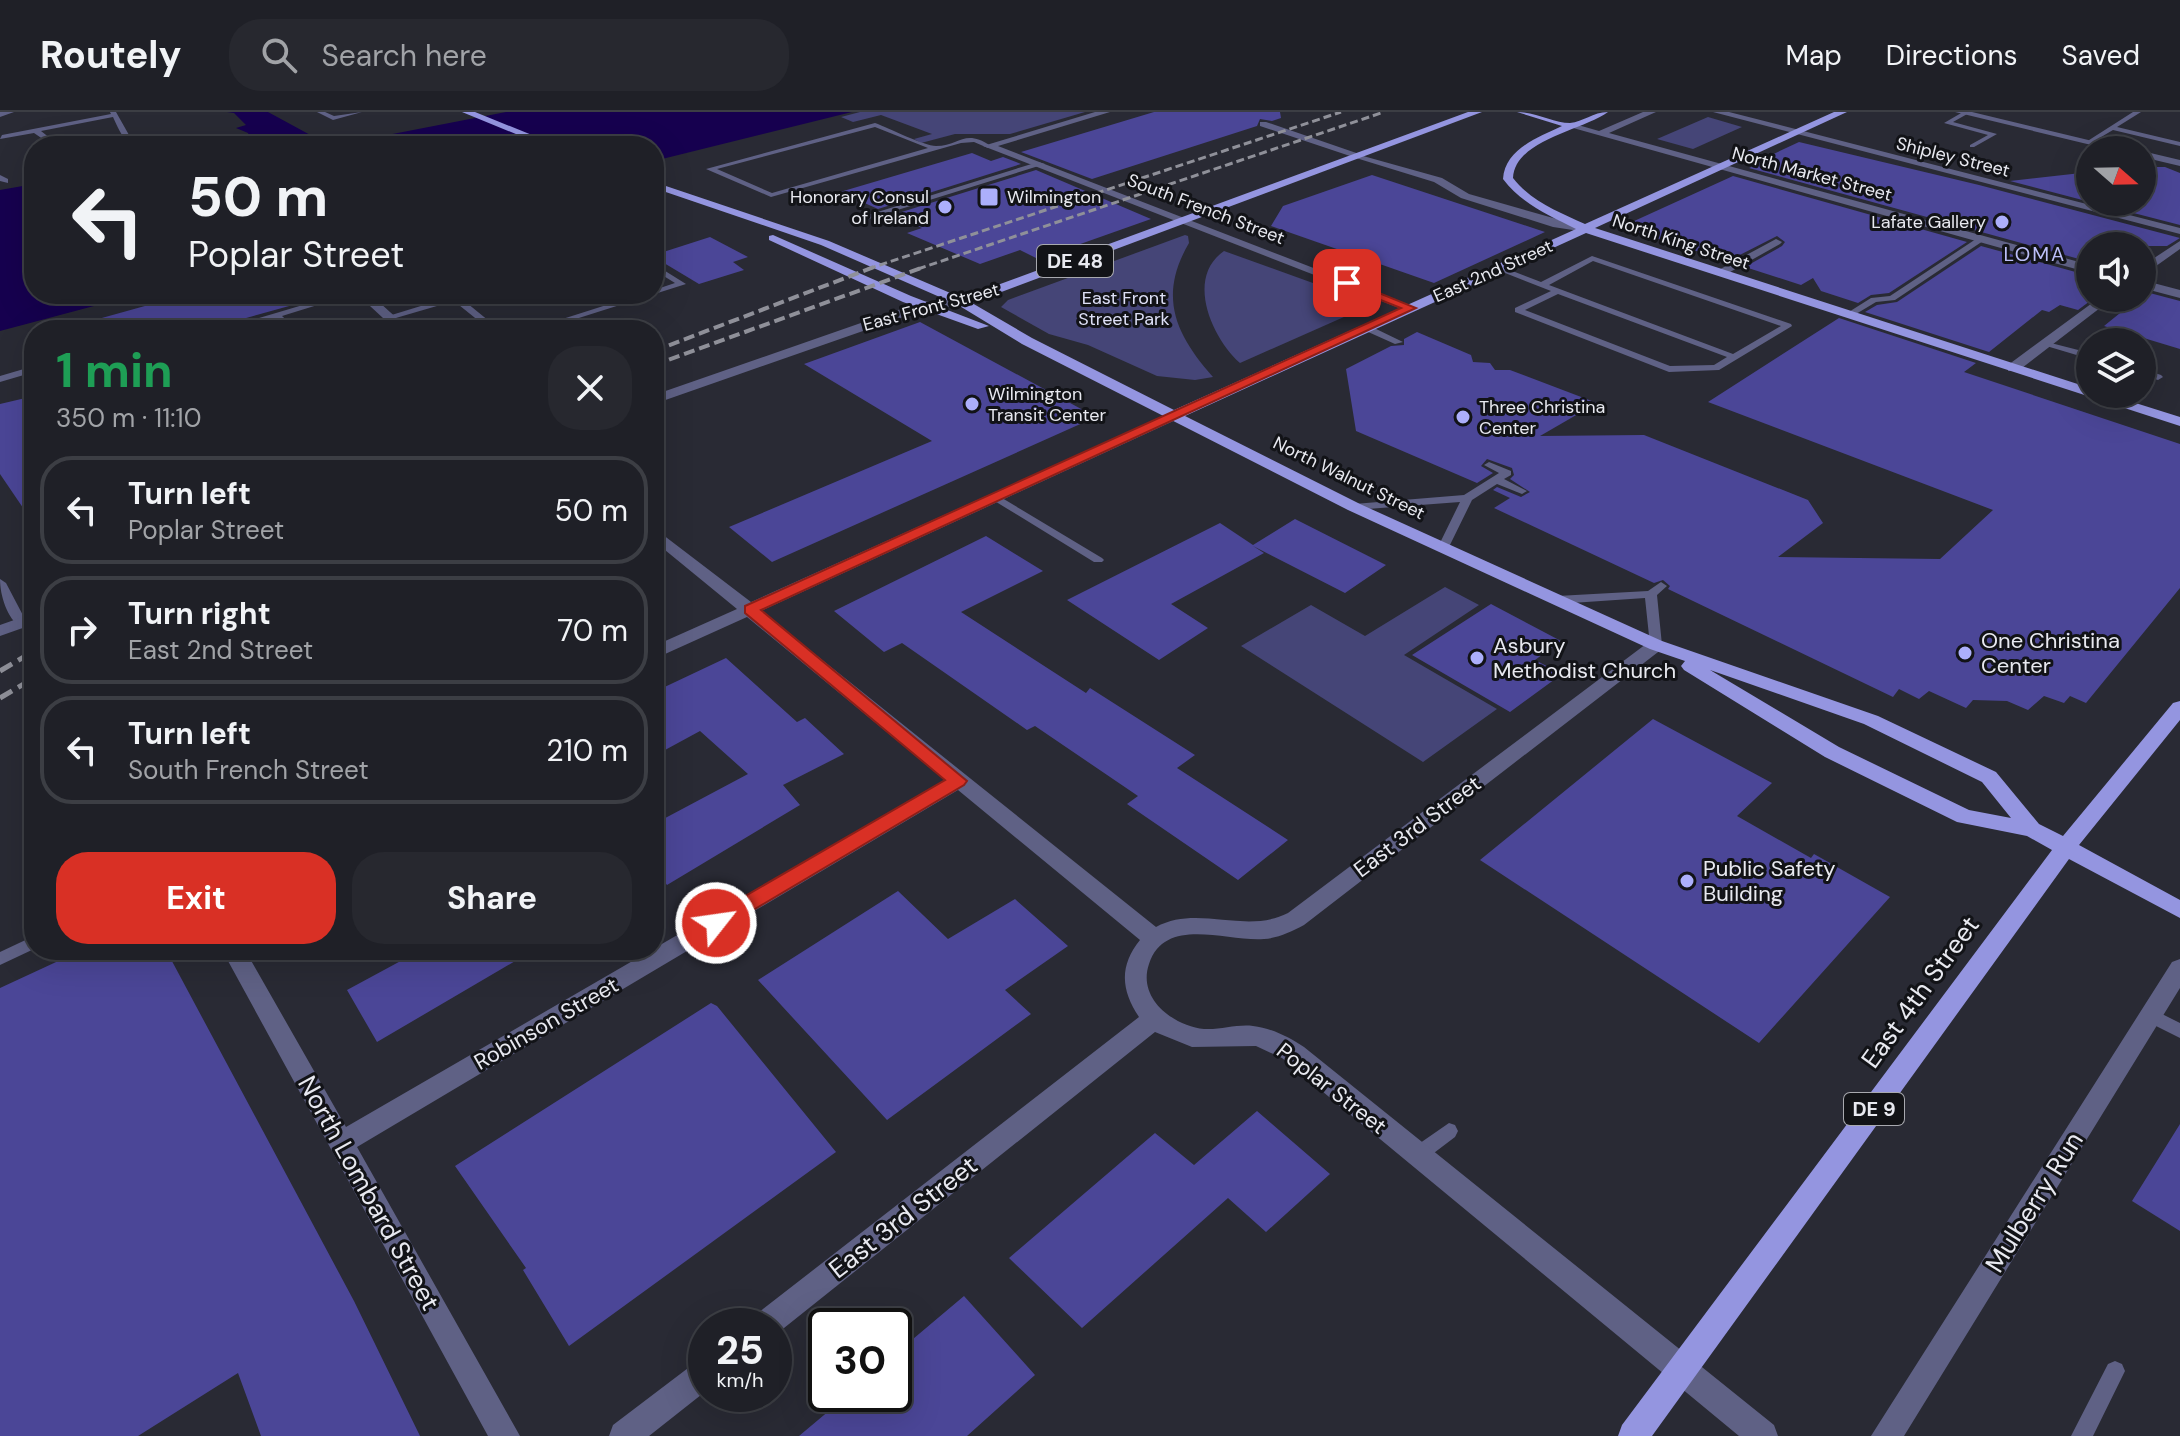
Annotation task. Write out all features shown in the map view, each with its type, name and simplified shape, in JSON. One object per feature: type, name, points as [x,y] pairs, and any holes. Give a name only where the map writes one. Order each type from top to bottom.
[{"type":"main road","points":[[467,112],[528,136]]},
{"type":"main road","name":"East Front Street","points":[[962,302],[1477,112]]},
{"type":"main road","points":[[1522,112],[1571,126]]},
{"type":"main road","points":[[1586,229],[1542,211],[1521,196],[1508,183],[1505,171],[1509,159],[1523,149],[1603,112]]},
{"type":"main road","name":"East 2nd Street","points":[[1175,415],[1842,112]]},
{"type":"main road","points":[[664,189],[705,205]]},
{"type":"main road","name":"North Walnut Street","points":[[705,205],[850,254],[962,302],[1027,341],[1354,507],[1656,645],[1871,720],[1989,777],[2032,829]]},
{"type":"main road","name":"North Walnut Street","points":[[705,205],[925,305],[1027,341]]},
{"type":"main road","name":"North King Street","points":[[1586,229],[2076,389]]},
{"type":"main road","name":"North King Street","points":[[2136,408],[2180,422]]},
{"type":"main road","name":"North Walnut Street","points":[[1656,645],[1832,752],[1964,817],[2032,829],[2180,910]]},
{"type":"main road","name":"East 4th Street","points":[[1633,1436],[2066,847],[2180,707]]},
{"type":"street","points":[[0,114],[9,112]]},
{"type":"street","points":[[988,146],[1105,112]]},
{"type":"street","points":[[1599,134],[1651,112]]},
{"type":"street","points":[[1711,112],[1744,119]]},
{"type":"street","name":"Shipley Street","points":[[1718,112],[2180,231]]},
{"type":"street","points":[[1963,113],[2076,139]]},
{"type":"street","name":"North King Street","points":[[1263,124],[1438,180],[1465,196],[1557,225],[1586,229]]},
{"type":"street","name":"North Market Street","points":[[1571,126],[2076,265]]},
{"type":"street","name":"South French Street","points":[[988,146],[1188,220],[1411,308]]},
{"type":"street","points":[[2156,157],[2180,163]]},
{"type":"street","points":[[1719,273],[1776,242]]},
{"type":"street","points":[[2156,262],[2180,244]]},
{"type":"street","points":[[2156,288],[2180,294]]},
{"type":"street","name":"East Front Street","points":[[664,396],[925,305],[962,302]]},
{"type":"street","points":[[374,304],[392,320]]},
{"type":"street","points":[[2013,368],[2088,312]]},
{"type":"street","name":"East 2nd Street","points":[[664,648],[1175,415]]},
{"type":"street","points":[[664,541],[1155,939],[1139,959],[1135,982],[1138,995],[1154,1019]]},
{"type":"street","points":[[0,631],[24,622]]},
{"type":"street","name":"East 3rd Street","points":[[1155,939],[1172,930],[1198,924],[1260,932],[1279,928],[1296,919],[1656,645]]},
{"type":"street","name":"Robinson Street","points":[[664,953],[958,781]]},
{"type":"street","name":"North Lombard Street","points":[[239,960],[505,1436]]},
{"type":"street","name":"Robinson Street","points":[[341,1143],[653,960]]},
{"type":"street","name":"Mulberry Run","points":[[1886,1436],[2180,968]]},
{"type":"street","name":"East 3rd Street","points":[[787,1308],[1154,1019]]},
{"type":"street","name":"Poplar Street","points":[[1154,1019],[1166,1027],[1199,1038],[1247,1035],[1278,1043],[1295,1054],[1416,1156],[1763,1436]]},
{"type":"street","points":[[624,1436],[688,1386]]},
{"type":"lane","points":[[320,112],[333,118],[359,112]]},
{"type":"lane","points":[[2098,136],[2138,112]]},
{"type":"lane","points":[[2,137],[114,113],[126,136]]},
{"type":"lane","points":[[1963,113],[1947,123],[1994,134],[1972,146]]},
{"type":"lane","points":[[933,148],[875,125],[710,169],[771,195],[933,148],[969,140],[988,146]]},
{"type":"lane","points":[[2111,128],[2180,144]]},
{"type":"lane","points":[[35,130],[43,136]]},
{"type":"lane","points":[[856,220],[1041,164]]},
{"type":"lane","points":[[1848,315],[1874,300],[1892,298],[1982,239]]},
{"type":"lane","points":[[1542,285],[1592,258],[1788,326],[1716,368],[1669,369],[1518,310],[1558,291]]},
{"type":"lane","points":[[1499,269],[1734,357]]},
{"type":"lane","points":[[664,272],[682,284],[664,289]]},
{"type":"lane","points":[[258,320],[314,304]]},
{"type":"lane","points":[[389,317],[434,304]]},
{"type":"lane","points":[[463,304],[483,320]]},
{"type":"lane","points":[[564,320],[616,304]]},
{"type":"lane","points":[[275,315],[281,320]]},
{"type":"lane","points":[[1369,329],[1398,342]]},
{"type":"lane","points":[[2046,343],[2076,352]]},
{"type":"lane","points":[[0,379],[24,372]]},
{"type":"lane","points":[[1354,507],[1467,498],[1507,473],[1489,465]]},
{"type":"lane","points":[[1497,480],[1522,491]]},
{"type":"lane","points":[[997,498],[1098,560]]},
{"type":"lane","points":[[1443,549],[1467,498]]},
{"type":"lane","points":[[0,583],[24,616]]},
{"type":"lane","points":[[1557,600],[1656,590],[1656,645]]},
{"type":"lane","points":[[0,959],[24,947]]},
{"type":"lane","points":[[2152,1016],[2180,1031]]},
{"type":"lane","points":[[1416,1156],[1449,1131]]},
{"type":"lane","points":[[2082,1436],[2115,1371]]},
{"type":"green space","points":[[860,112],[1085,112],[1010,134],[955,134],[921,143],[914,139],[932,134],[881,115],[853,122],[841,117]]},
{"type":"green space","points":[[1708,117],[1742,127],[1693,149],[1657,139]]},
{"type":"green space","name":"East Front Street Park","points":[[1185,235],[1189,243],[1174,280],[1175,314],[1189,345],[1213,377],[1195,380],[1157,376],[1088,345],[1049,334],[1001,307],[1008,300]]},
{"type":"green space","name":"East Front Street Park","points":[[1224,251],[1371,305],[1240,363],[1220,339],[1207,308],[1206,276],[1212,263]]},
{"type":"green space","points":[[1445,587],[1479,605],[1404,655],[1497,709],[1423,762],[1241,646],[1311,605],[1365,636]]},
{"type":"shaded area","points":[[227,112],[268,112],[312,136],[249,136],[236,128],[246,125],[234,113]]},
{"type":"shaded area","points":[[506,112],[852,112],[664,159],[664,136],[382,136]]},
{"type":"shaded area","points":[[24,186],[24,304],[101,304],[41,320],[24,320],[24,325],[0,331],[0,190]]},
{"type":"building","points":[[1154,112],[1280,112],[1281,118],[1272,121],[1260,119],[1257,126],[1092,179],[1021,152]]},
{"type":"building","points":[[1799,142],[2076,211],[2076,216],[2097,216],[2180,238],[2167,246],[2156,246],[2156,232],[2076,232],[2076,258],[1749,168],[1756,165],[1752,164]]},
{"type":"building","points":[[972,153],[991,161],[1003,157],[1021,164],[878,209],[840,192]]},
{"type":"building","points":[[2156,167],[2180,173],[2180,225],[2145,216],[2156,216]]},
{"type":"building","points":[[1036,170],[1151,219],[1038,259],[1020,250],[980,264],[907,233],[922,228],[892,215]]},
{"type":"building","points":[[2076,174],[2076,198],[2010,181]]},
{"type":"building","points":[[1372,175],[1545,232],[1434,283],[1271,226],[1283,206]]},
{"type":"building","points":[[1733,176],[1967,242],[1889,293],[1871,295],[1858,303],[1821,291],[1813,278],[1801,285],[1745,267],[1782,246],[1785,242],[1777,236],[1728,261],[1621,227]]},
{"type":"building","points":[[710,237],[748,257],[733,262],[744,270],[699,284],[664,263],[664,252]]},
{"type":"building","points":[[1981,246],[2076,272],[2076,309],[2060,305],[2049,312],[2042,310],[1989,352],[1865,312],[1877,305],[1897,302]]},
{"type":"building","points":[[2156,295],[2180,301],[2180,349],[2156,342],[2156,328],[2104,326],[2121,312],[2156,312]]},
{"type":"building","points":[[152,304],[296,304],[239,320],[95,320]]},
{"type":"building","points":[[1839,318],[1976,363],[1964,372],[2180,444],[2180,588],[2086,703],[2070,696],[2064,703],[2044,696],[2028,710],[2007,701],[1973,700],[1966,708],[1929,691],[1919,699],[1899,689],[1893,697],[1668,589],[1670,586],[1663,580],[1654,583],[1494,508],[1510,498],[1493,490],[1497,487],[1521,497],[1530,492],[1510,479],[1514,475],[1512,468],[1487,459],[1481,466],[1493,473],[1477,483],[1356,431],[1346,369],[1391,346],[1404,345],[1404,339],[1417,332],[1471,355],[1473,362],[1490,363],[1495,370],[1510,370],[1597,403],[1540,436],[1644,435],[1808,500],[1823,523],[1778,557],[1940,559],[1993,510],[1708,402]]},
{"type":"building","name":"Wilmington Transit Center","points":[[920,322],[1096,417],[772,562],[729,527],[932,441],[804,364]]},
{"type":"building","points":[[24,398],[24,509],[0,474],[0,404]]},
{"type":"building","points":[[1295,519],[1386,565],[1345,593],[1253,546],[1264,553],[1171,604],[1208,628],[1159,660],[1067,600],[1220,523],[1253,545]]},
{"type":"building","points":[[986,536],[1043,571],[961,612],[1086,693],[1090,688],[1195,755],[1177,768],[1288,840],[1238,880],[1127,804],[1138,796],[1035,726],[1027,730],[902,643],[884,652],[834,611]]},
{"type":"building","name":"Asbury Methodist Church","points":[[1491,604],[1561,641],[1535,660],[1562,674],[1510,712],[1412,655]]},
{"type":"building","points":[[726,658],[797,722],[805,718],[844,754],[783,785],[800,805],[667,885],[664,881],[664,819],[748,774],[700,731],[664,751],[664,687]]},
{"type":"building","name":"Public Safety Building","points":[[1653,719],[1772,783],[1737,816],[1811,858],[1814,854],[1890,897],[1759,1043],[1480,860]]},
{"type":"building","points":[[898,891],[948,939],[1015,899],[1068,946],[1005,990],[1031,1014],[887,1120],[758,980]]},
{"type":"building","points":[[60,960],[171,960],[354,1301],[420,1436],[261,1436],[238,1373],[138,1436],[0,1436],[0,988]]},
{"type":"building","points":[[402,960],[517,960],[377,1042],[347,990]]},
{"type":"building","points":[[711,1003],[717,1006],[836,1152],[569,1346],[523,1270],[526,1268],[455,1166]]},
{"type":"building","points":[[1257,1111],[1330,1174],[1266,1232],[1228,1198],[1082,1328],[1009,1258],[1155,1133],[1194,1165]]},
{"type":"building","points":[[2180,1124],[2180,1231],[2132,1201]]},
{"type":"building","points":[[964,1296],[1035,1375],[967,1436],[799,1436],[828,1412],[912,1412],[912,1340]]},
{"type":"railway","points":[[874,267],[1341,112]]},
{"type":"railway","points":[[918,269],[1384,112]]},
{"type":"railway","points":[[664,347],[874,267]]},
{"type":"railway","points":[[868,269],[874,267]]},
{"type":"railway","points":[[664,361],[924,267]]},
{"type":"railway","points":[[0,671],[24,657]]},
{"type":"railway","points":[[0,698],[24,684]]},
{"type":"place","name":"Wilmington","points":[[989,197]]},
{"type":"place","name":"Honorary Consul of Ireland","points":[[945,207]]},
{"type":"place","name":"Lafate Gallery","points":[[2002,222]]},
{"type":"place","name":"Wilmington Transit Center","points":[[972,404]]},
{"type":"place","name":"Three Christina Center","points":[[1463,417]]},
{"type":"place","name":"One Christina Center","points":[[1965,653]]},
{"type":"place","name":"Asbury Methodist Church","points":[[1477,658]]},
{"type":"place","name":"Public Safety Building","points":[[1687,881]]},
{"type":"district","name":"LOMA","points":[[2035,254]]},
{"type":"route","points":[[716,923],[958,781],[751,609],[1175,415],[1259,380],[1411,308],[1347,283]]}]
